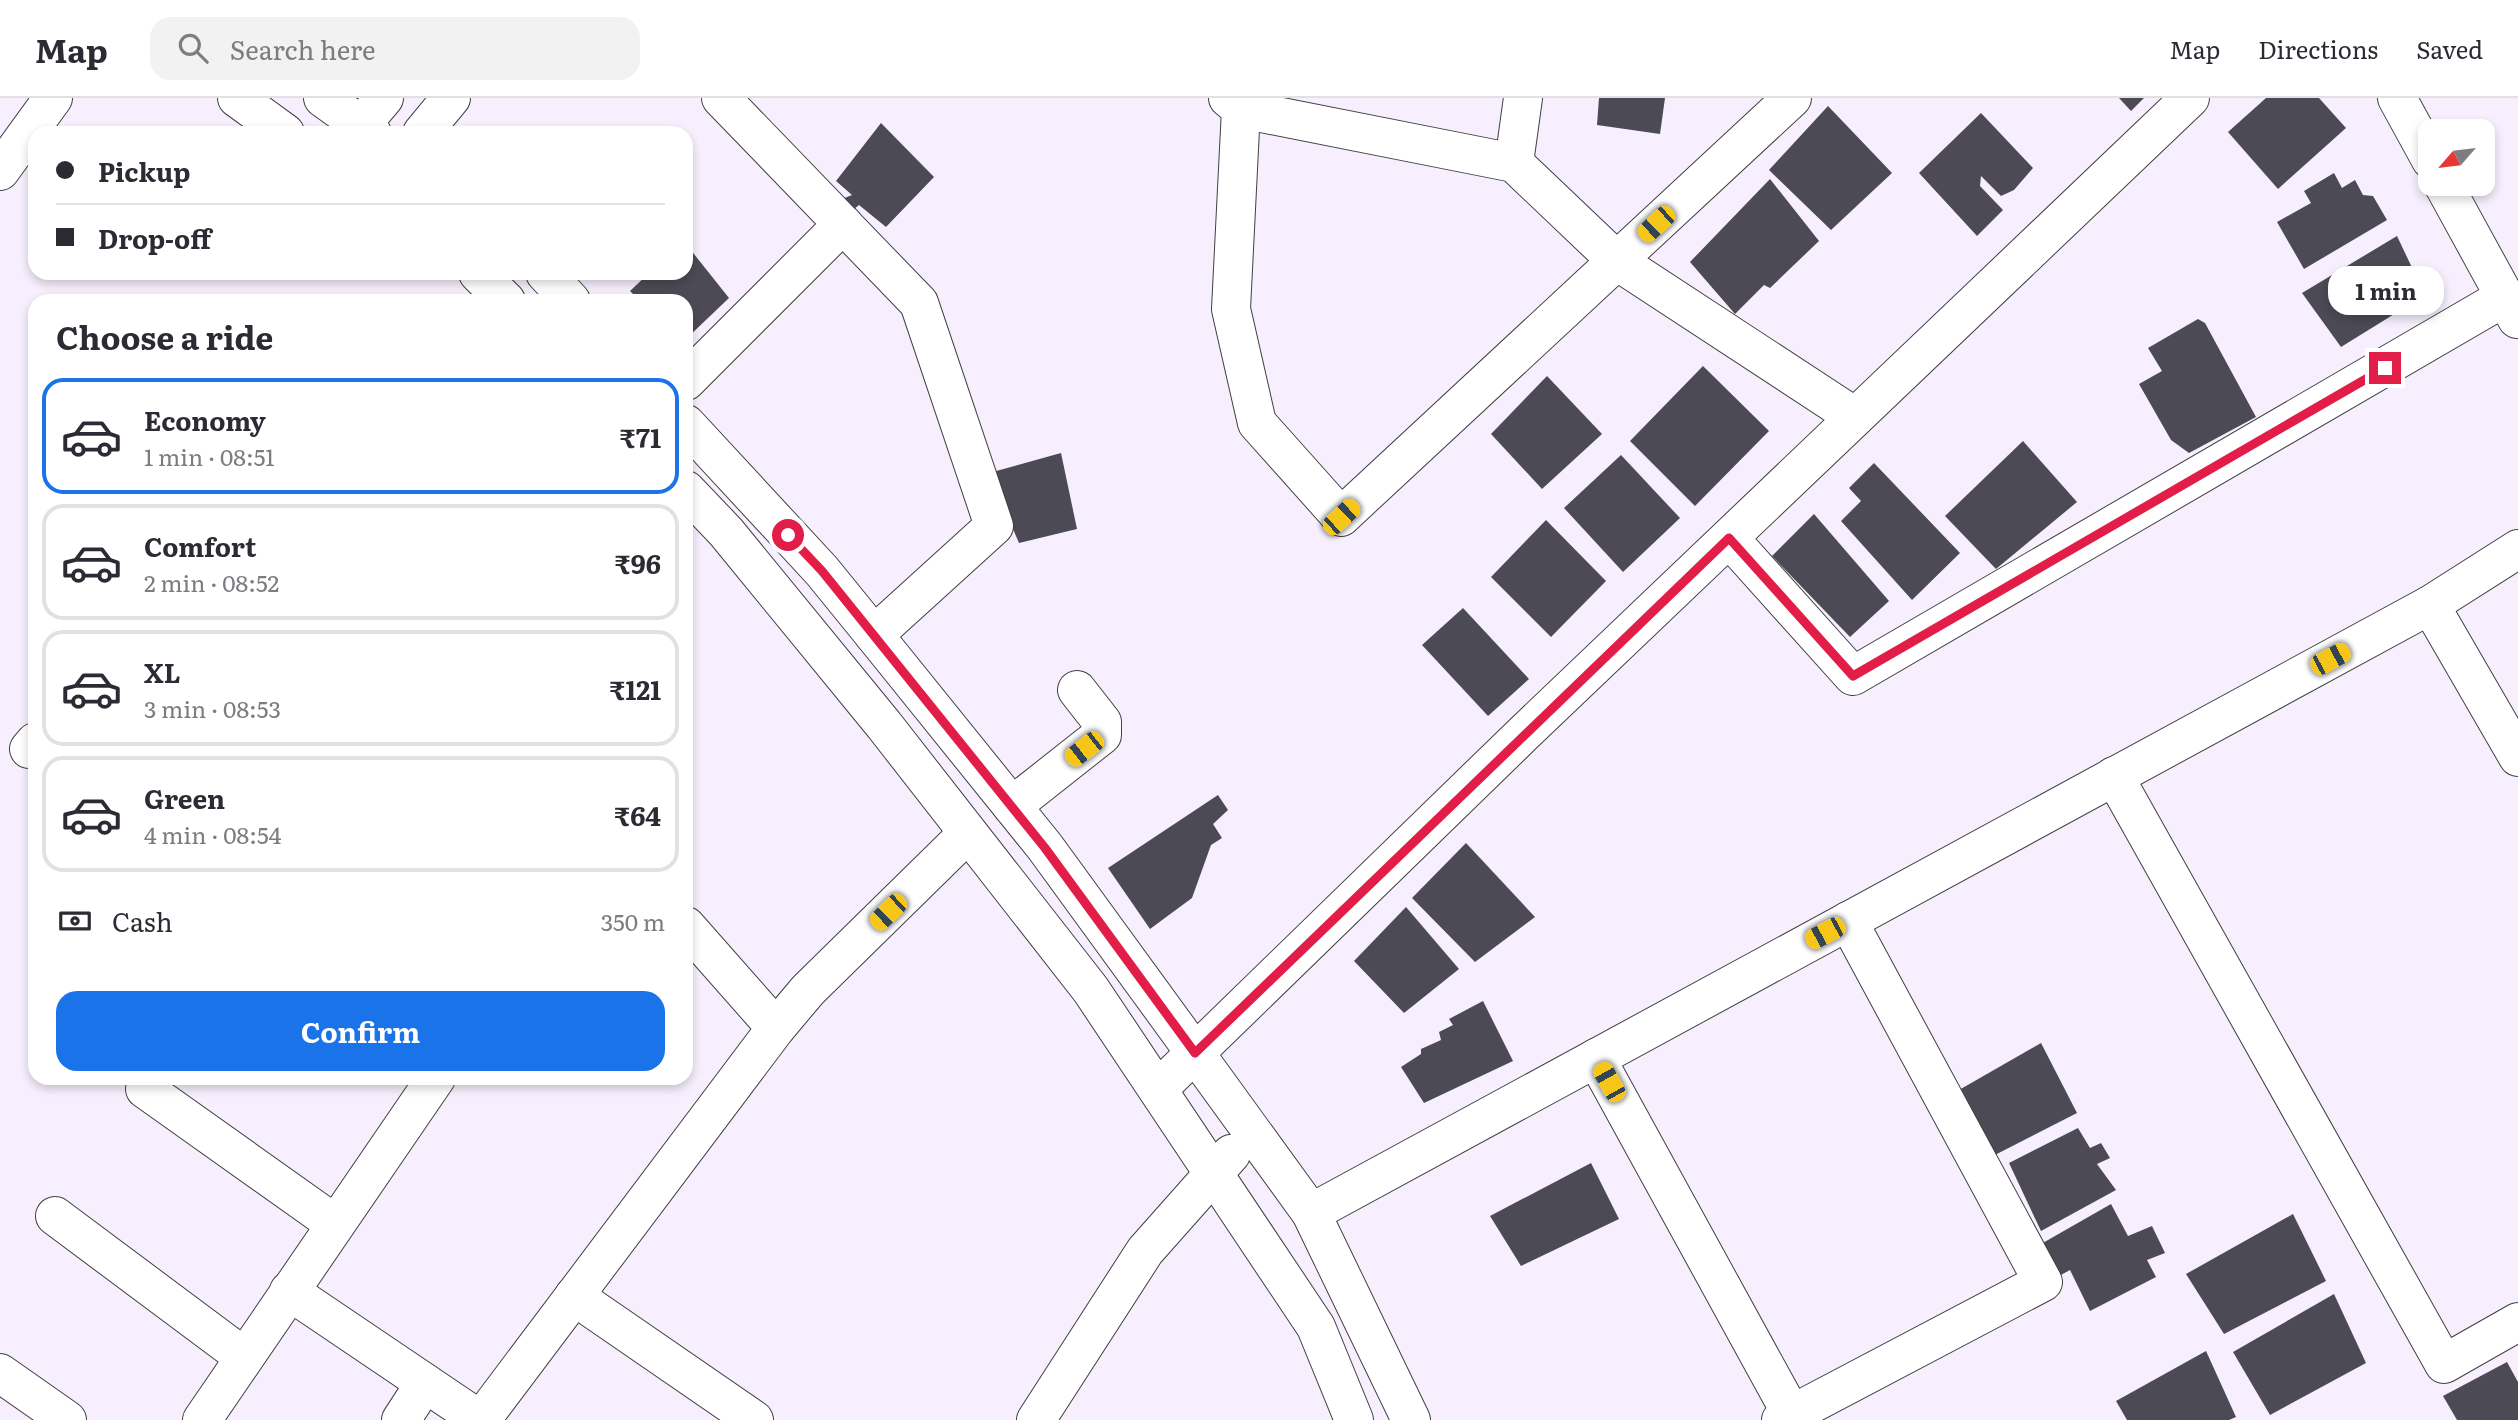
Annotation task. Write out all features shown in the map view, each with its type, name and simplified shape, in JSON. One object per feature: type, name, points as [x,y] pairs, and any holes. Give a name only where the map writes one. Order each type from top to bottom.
[{"type":"street","points":[[32,126],[52,98]]},
{"type":"street","points":[[237,98],[275,126]]},
{"type":"street","points":[[323,98],[369,122]]},
{"type":"street","points":[[428,126],[451,98]]},
{"type":"street","points":[[721,98],[919,303],[994,526],[874,635]]},
{"type":"street","points":[[1514,163],[1523,98]]},
{"type":"street","points":[[1792,98],[1617,261],[1341,517],[1257,423],[1231,309],[1232,101],[1514,163],[1617,261],[1855,417]]},
{"type":"street","points":[[1158,1090],[1729,538],[2190,98]]},
{"type":"street","points":[[2397,98],[2418,136]]},
{"type":"street","points":[[0,171],[28,132]]},
{"type":"street","points":[[1729,538],[1853,676],[2512,309],[2451,196]]},
{"type":"street","points":[[693,374],[844,224]]},
{"type":"street","points":[[485,280],[499,294]]},
{"type":"street","points":[[552,280],[564,294]]},
{"type":"street","points":[[693,432],[822,571],[874,635],[1012,806],[1195,1053],[1311,1213],[1412,1420]]},
{"type":"street","points":[[693,497],[726,532],[1091,989],[1316,1327],[1354,1420]]},
{"type":"street","points":[[1311,1213],[2431,605],[2518,549]]},
{"type":"street","points":[[2431,605],[2518,757]]},
{"type":"street","points":[[1012,806],[1102,735],[1102,722],[1077,690]]},
{"type":"street","points":[[2114,776],[2444,1364],[2518,1322]]},
{"type":"street","points":[[289,1291],[480,1420],[776,1028],[808,990],[968,833]]},
{"type":"street","points":[[1596,1058],[1786,1417],[2043,1282],[1847,921]]},
{"type":"street","points":[[693,934],[776,1028]]},
{"type":"street","points":[[202,1420],[335,1224],[424,1085]]},
{"type":"street","points":[[145,1089],[335,1224]]},
{"type":"street","points":[[1036,1420],[1145,1251],[1251,1131]]},
{"type":"street","points":[[55,1216],[244,1357]]},
{"type":"street","points":[[574,1296],[754,1420]]},
{"type":"street","points":[[0,1373],[67,1420]]},
{"type":"street","points":[[401,1420],[425,1383]]},
{"type":"building","points":[[1599,98],[1665,98],[1660,134],[1597,125]]},
{"type":"building","points":[[2119,98],[2144,98],[2131,111]]},
{"type":"building","points":[[2266,98],[2319,98],[2346,128],[2278,189],[2228,132]]},
{"type":"building","points":[[1828,106],[1892,173],[1831,230],[1769,170]]},
{"type":"building","points":[[1981,113],[2033,168],[2014,190],[2001,196],[1981,176],[1980,186],[2003,210],[1977,236],[1919,173]]},
{"type":"building","points":[[881,123],[934,177],[886,227],[859,205],[848,214],[837,201],[852,195],[836,181]]},
{"type":"building","points":[[2334,173],[2342,188],[2355,180],[2363,195],[2373,196],[2387,220],[2304,269],[2277,222],[2311,203],[2304,191]]},
{"type":"building","points":[[1770,179],[1819,241],[1770,288],[1764,285],[1735,314],[1690,262]]},
{"type":"building","points":[[2397,236],[2425,295],[2341,347],[2302,293]]},
{"type":"building","points":[[693,253],[729,298],[693,332],[693,294],[633,294],[630,291],[642,280],[693,280]]},
{"type":"building","points":[[2198,319],[2205,323],[2256,417],[2189,453],[2171,440],[2139,384],[2162,371],[2148,348]]},
{"type":"building","points":[[1703,366],[1769,431],[1695,506],[1630,441]]},
{"type":"building","points":[[1547,376],[1602,434],[1542,489],[1491,434]]},
{"type":"building","points":[[2023,441],[2077,502],[1996,569],[1945,516]]},
{"type":"building","points":[[1061,453],[1077,529],[1019,543],[989,473]]},
{"type":"building","points":[[1621,455],[1680,518],[1623,572],[1564,508]]},
{"type":"building","points":[[1874,463],[1960,553],[1912,600],[1841,521],[1861,501],[1849,488]]},
{"type":"building","points":[[1814,514],[1889,601],[1850,637],[1772,556]]},
{"type":"building","points":[[1546,520],[1606,581],[1551,637],[1491,577]]},
{"type":"building","points":[[1463,608],[1529,679],[1488,716],[1422,645]]},
{"type":"building","points":[[1218,795],[1228,810],[1213,824],[1222,838],[1211,845],[1192,898],[1150,929],[1108,868]]},
{"type":"building","points":[[1466,843],[1535,917],[1475,962],[1412,898]]},
{"type":"building","points":[[1406,907],[1459,969],[1404,1013],[1354,961]]},
{"type":"building","points":[[1483,1001],[1513,1061],[1424,1103],[1401,1067],[1421,1054],[1421,1049],[1441,1040],[1439,1032],[1453,1025],[1449,1019]]},
{"type":"building","points":[[2041,1043],[2077,1113],[1987,1159],[1952,1094]]},
{"type":"building","points":[[2078,1128],[2090,1148],[2101,1143],[2110,1158],[2097,1164],[2116,1190],[2041,1231],[2009,1163]]},
{"type":"building","points":[[1591,1163],[1619,1219],[1521,1266],[1490,1216]]},
{"type":"building","points":[[2111,1204],[2128,1236],[2152,1226],[2165,1253],[2147,1260],[2156,1277],[2090,1311],[2070,1270],[2059,1276],[2041,1244]]},
{"type":"building","points":[[2293,1214],[2326,1281],[2224,1334],[2186,1274]]},
{"type":"building","points":[[2334,1294],[2366,1363],[2270,1415],[2233,1352]]},
{"type":"building","points":[[2206,1351],[2236,1417],[2229,1420],[2127,1420],[2116,1401]]},
{"type":"building","points":[[2507,1362],[2518,1382],[2518,1420],[2457,1420],[2443,1396]]},
{"type":"route","points":[[788,535],[822,571],[1045,848],[1195,1053],[1729,538],[1853,676],[2385,368]]}]
